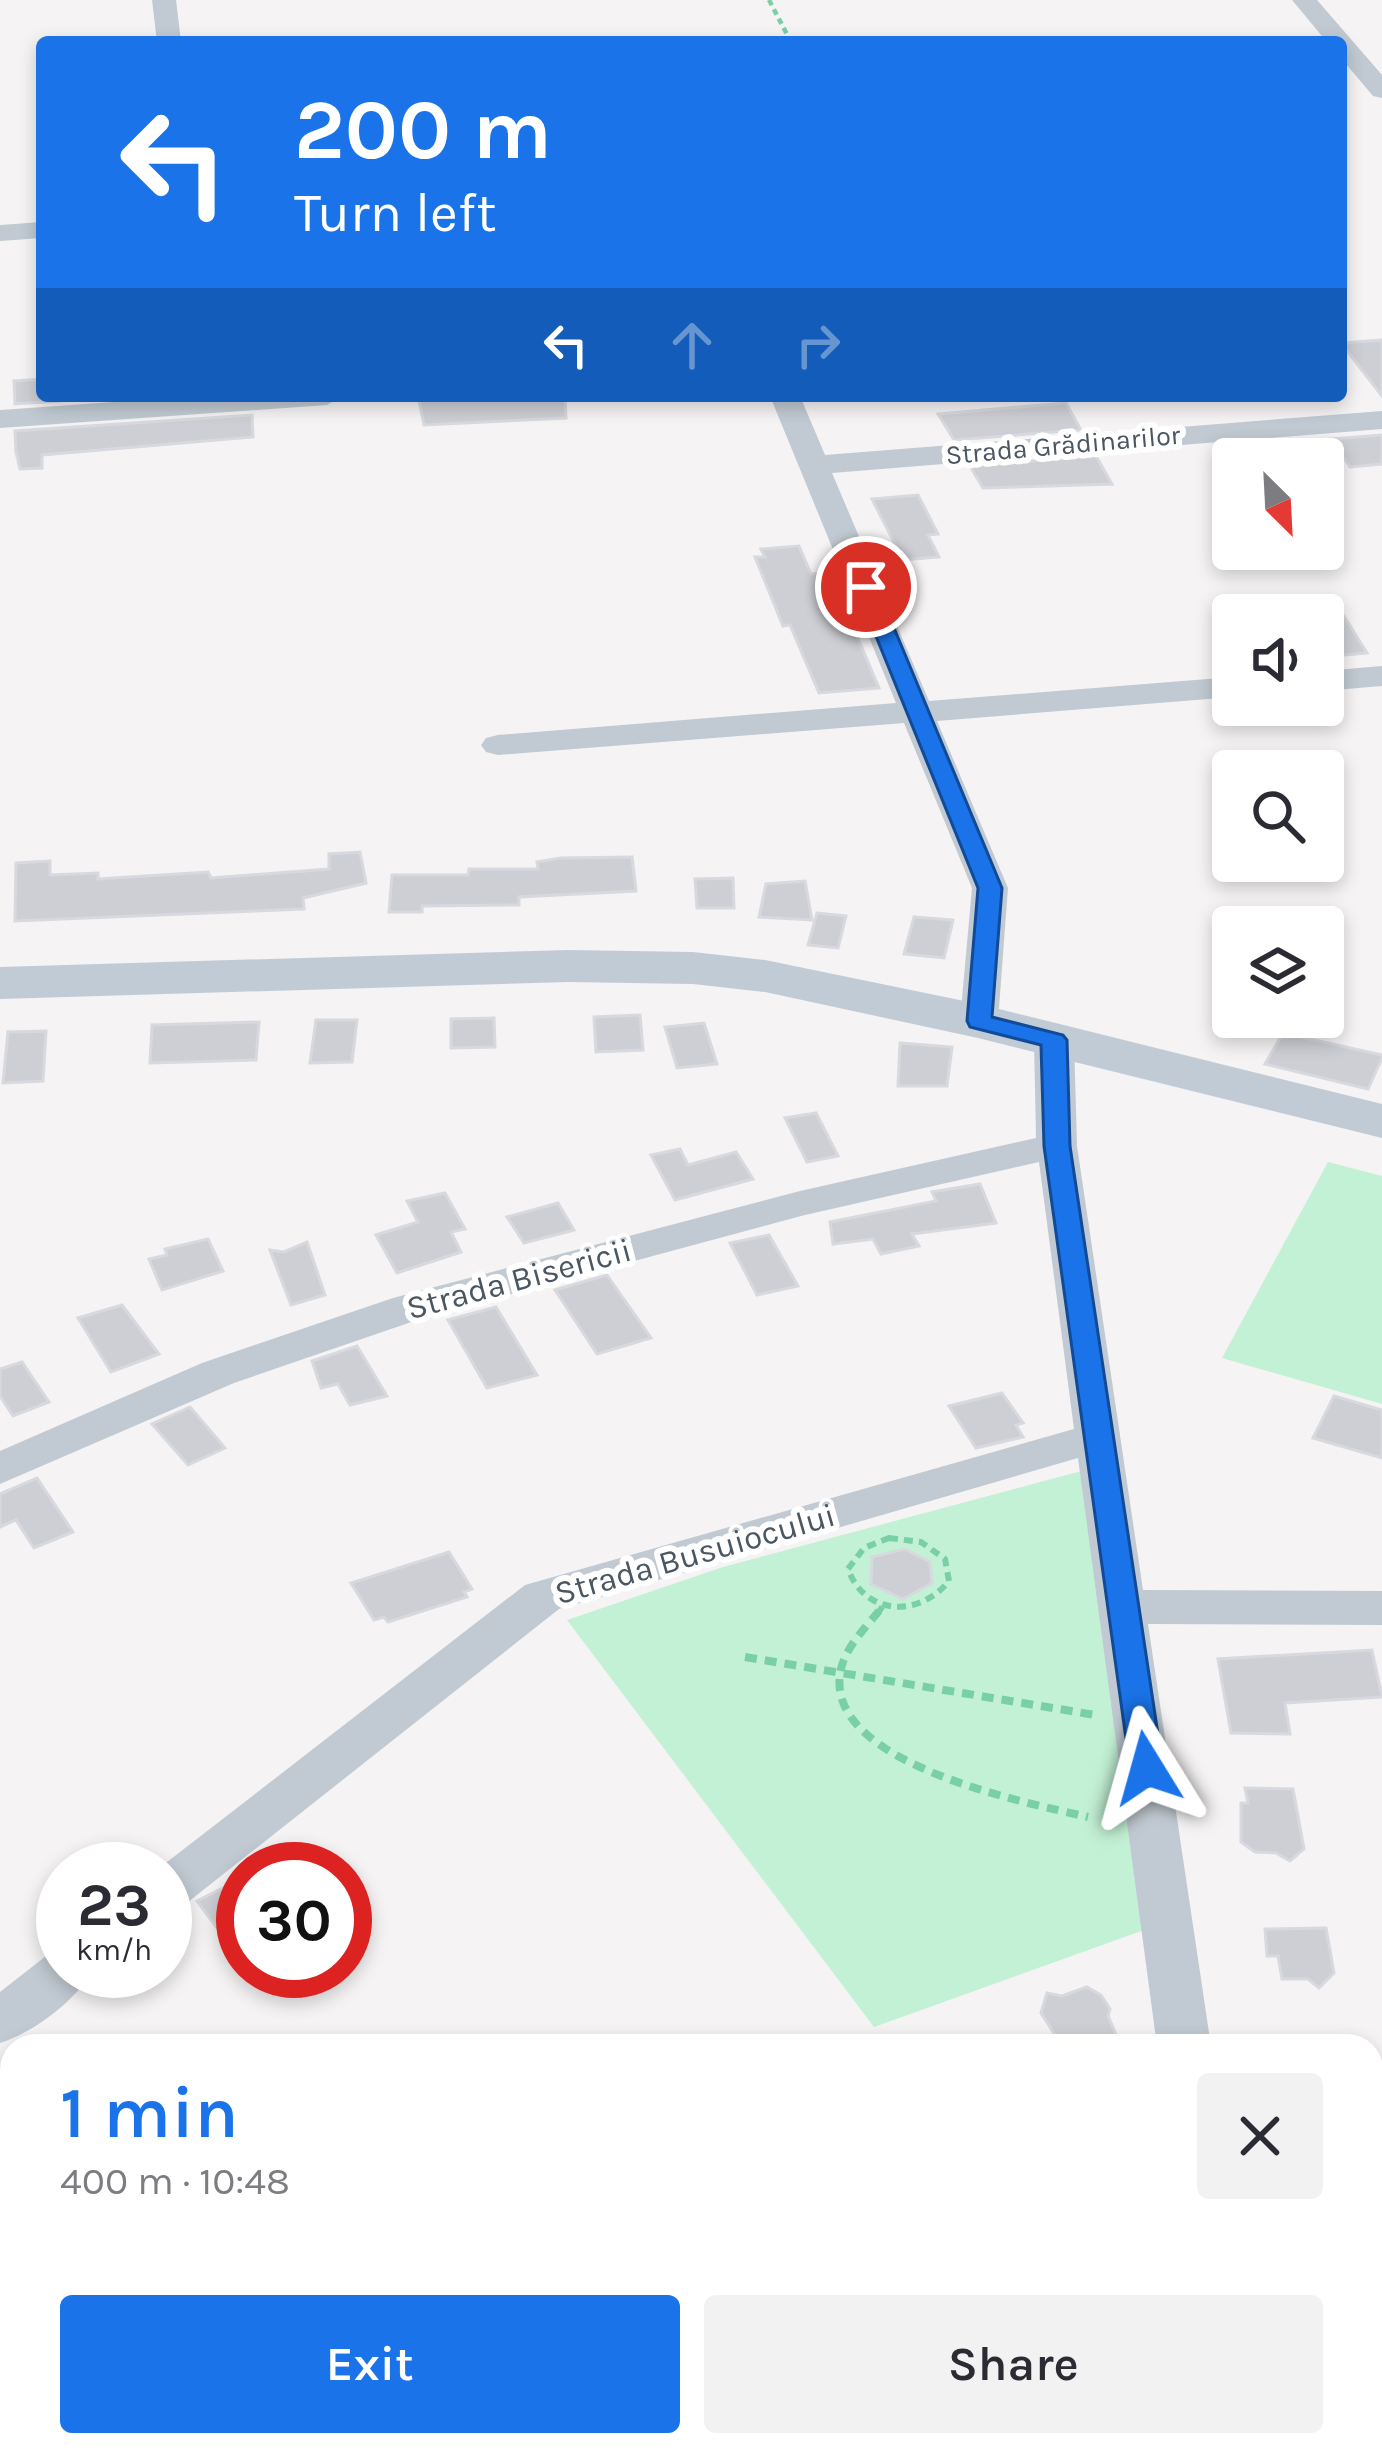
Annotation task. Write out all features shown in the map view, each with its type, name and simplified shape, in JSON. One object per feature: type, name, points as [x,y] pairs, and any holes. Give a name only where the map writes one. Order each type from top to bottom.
[{"type":"main road","points":[[0,983],[568,966],[693,968],[765,976],[979,1021],[1382,1121]]},
{"type":"street","points":[[164,0],[168,36]]},
{"type":"street","points":[[1304,0],[1335,36]]},
{"type":"street","points":[[1347,50],[1382,92]]},
{"type":"street","points":[[0,233],[36,230]]},
{"type":"street","points":[[0,418],[238,402]]},
{"type":"street","points":[[788,402],[990,888],[979,1021]]},
{"type":"street","name":"Strada Grădinarilor","points":[[815,465],[1382,420]]},
{"type":"street","points":[[1344,679],[1382,676]]},
{"type":"street","points":[[498,746],[1212,689]]},
{"type":"street","points":[[1054,1040],[1057,1146],[1182,2034]]},
{"type":"street","name":"Strada Bisericii","points":[[0,1469],[218,1373],[408,1308],[800,1204],[1057,1146]]},
{"type":"street","name":"Strada Busuiocului","points":[[192,1871],[542,1597],[1099,1437]]},
{"type":"street","points":[[1124,1607],[1382,1608]]},
{"type":"street","points":[[0,2022],[36,1994]]},
{"type":"path","points":[[769,0],[788,36]]},
{"type":"path","points":[[905,1538],[934,1549],[945,1559],[949,1581],[932,1601],[900,1608],[884,1606],[868,1600],[850,1581],[848,1569],[860,1549],[873,1542],[905,1538]]},
{"type":"path","points":[[884,1606],[839,1674],[841,1700],[870,1740],[920,1768],[1088,1817]]},
{"type":"path","points":[[745,1657],[1140,1722]]},
{"type":"green space","points":[[1328,1162],[1382,1176],[1382,1404],[1222,1358]]},
{"type":"green space","points":[[1085,1470],[1144,1930],[874,2027],[567,1620],[723,1567]]},
{"type":"building","points":[[1382,340],[1382,396],[1347,351],[1347,343]]},
{"type":"building","points":[[36,379],[36,402],[45,402],[15,404],[14,381]]},
{"type":"building","points":[[419,402],[565,402],[566,418],[424,425]]},
{"type":"building","points":[[1066,403],[1081,430],[954,440],[938,414]]},
{"type":"building","points":[[252,415],[253,437],[42,455],[42,468],[20,469],[16,452],[15,431]]},
{"type":"building","points":[[1382,435],[1382,464],[1350,467],[1344,458],[1344,438]]},
{"type":"building","points":[[1096,456],[1112,484],[983,488],[970,466]]},
{"type":"building","points":[[918,495],[938,534],[928,535],[939,557],[903,560],[872,499]]},
{"type":"building","points":[[799,546],[811,574],[830,572],[879,688],[819,693],[790,625],[783,626],[755,557],[765,557],[761,549]]},
{"type":"building","points":[[1344,616],[1367,653],[1344,655]]},
{"type":"building","points":[[360,852],[366,883],[303,898],[304,909],[15,921],[16,863],[50,861],[50,875],[98,873],[98,879],[208,872],[211,878],[329,869],[329,854]]},
{"type":"building","points":[[632,857],[636,891],[519,897],[519,905],[422,906],[422,912],[389,912],[392,875],[468,875],[469,869],[538,869],[537,862],[561,858]]},
{"type":"building","points":[[733,878],[734,908],[697,908],[695,879]]},
{"type":"building","points":[[805,881],[812,920],[759,917],[766,884]]},
{"type":"building","points":[[817,913],[846,916],[838,948],[808,945]]},
{"type":"building","points":[[914,917],[953,920],[944,958],[904,954]]},
{"type":"building","points":[[640,1015],[643,1050],[596,1052],[594,1017]]},
{"type":"building","points":[[494,1018],[495,1047],[451,1048],[451,1019]]},
{"type":"building","points":[[316,1020],[357,1020],[352,1062],[310,1063]]},
{"type":"building","points":[[259,1022],[256,1060],[150,1063],[152,1025]]},
{"type":"building","points":[[704,1023],[717,1064],[677,1068],[665,1027]]},
{"type":"building","points":[[46,1031],[43,1081],[3,1083],[8,1032]]},
{"type":"building","points":[[1280,1038],[1306,1038],[1382,1055],[1368,1089],[1265,1064]]},
{"type":"building","points":[[900,1043],[952,1047],[947,1086],[898,1086]]},
{"type":"building","points":[[816,1113],[838,1156],[807,1162],[785,1118]]},
{"type":"building","points":[[680,1149],[688,1165],[736,1152],[753,1179],[675,1200],[651,1155]]},
{"type":"building","points":[[980,1184],[996,1223],[912,1234],[919,1246],[881,1254],[873,1239],[833,1244],[830,1222],[936,1201],[932,1192]]},
{"type":"building","points":[[445,1193],[465,1229],[451,1232],[461,1252],[397,1273],[376,1235],[418,1222],[407,1201]]},
{"type":"building","points":[[558,1203],[574,1230],[524,1243],[507,1217]]},
{"type":"building","points":[[769,1235],[798,1286],[757,1295],[730,1243]]},
{"type":"building","points":[[208,1239],[223,1271],[162,1290],[149,1259],[167,1255],[165,1249]]},
{"type":"building","points":[[307,1242],[325,1295],[291,1305],[270,1250],[284,1252]]},
{"type":"building","points":[[607,1275],[651,1338],[597,1354],[555,1290]]},
{"type":"building","points":[[122,1305],[159,1354],[111,1372],[78,1318]]},
{"type":"building","points":[[496,1307],[537,1375],[487,1388],[448,1320]]},
{"type":"building","points":[[357,1346],[387,1396],[350,1405],[338,1384],[321,1388],[312,1361]]},
{"type":"building","points":[[22,1362],[49,1402],[13,1416],[0,1396],[0,1369]]},
{"type":"building","points":[[1002,1393],[1023,1423],[1016,1425],[1023,1437],[976,1448],[949,1406]]},
{"type":"building","points":[[1334,1396],[1382,1410],[1382,1458],[1313,1438]]},
{"type":"building","points":[[190,1407],[225,1448],[188,1465],[152,1424]]},
{"type":"building","points":[[37,1478],[73,1532],[34,1548],[16,1520],[0,1527],[0,1494]]},
{"type":"building","points":[[905,1549],[930,1562],[932,1583],[903,1599],[871,1584],[872,1557]]},
{"type":"building","points":[[449,1552],[472,1589],[464,1592],[467,1597],[388,1622],[384,1617],[374,1620],[351,1583]]},
{"type":"building","points":[[1372,1650],[1382,1697],[1285,1703],[1290,1734],[1231,1733],[1218,1659]]},
{"type":"building","points":[[1245,1788],[1293,1789],[1304,1849],[1290,1861],[1276,1853],[1255,1852],[1241,1842],[1241,1803],[1248,1803]]},
{"type":"building","points":[[216,1892],[216,1927],[197,1901]]},
{"type":"building","points":[[1326,1928],[1334,1973],[1319,1988],[1308,1979],[1282,1979],[1278,1956],[1267,1956],[1265,1929]]},
{"type":"building","points":[[1087,1987],[1101,1995],[1116,2034],[1054,2034],[1041,2013],[1047,1993],[1062,1996]]},
{"type":"route","points":[[866,587],[990,888],[979,1021],[1054,1040],[1057,1146],[1147,1768]]}]
